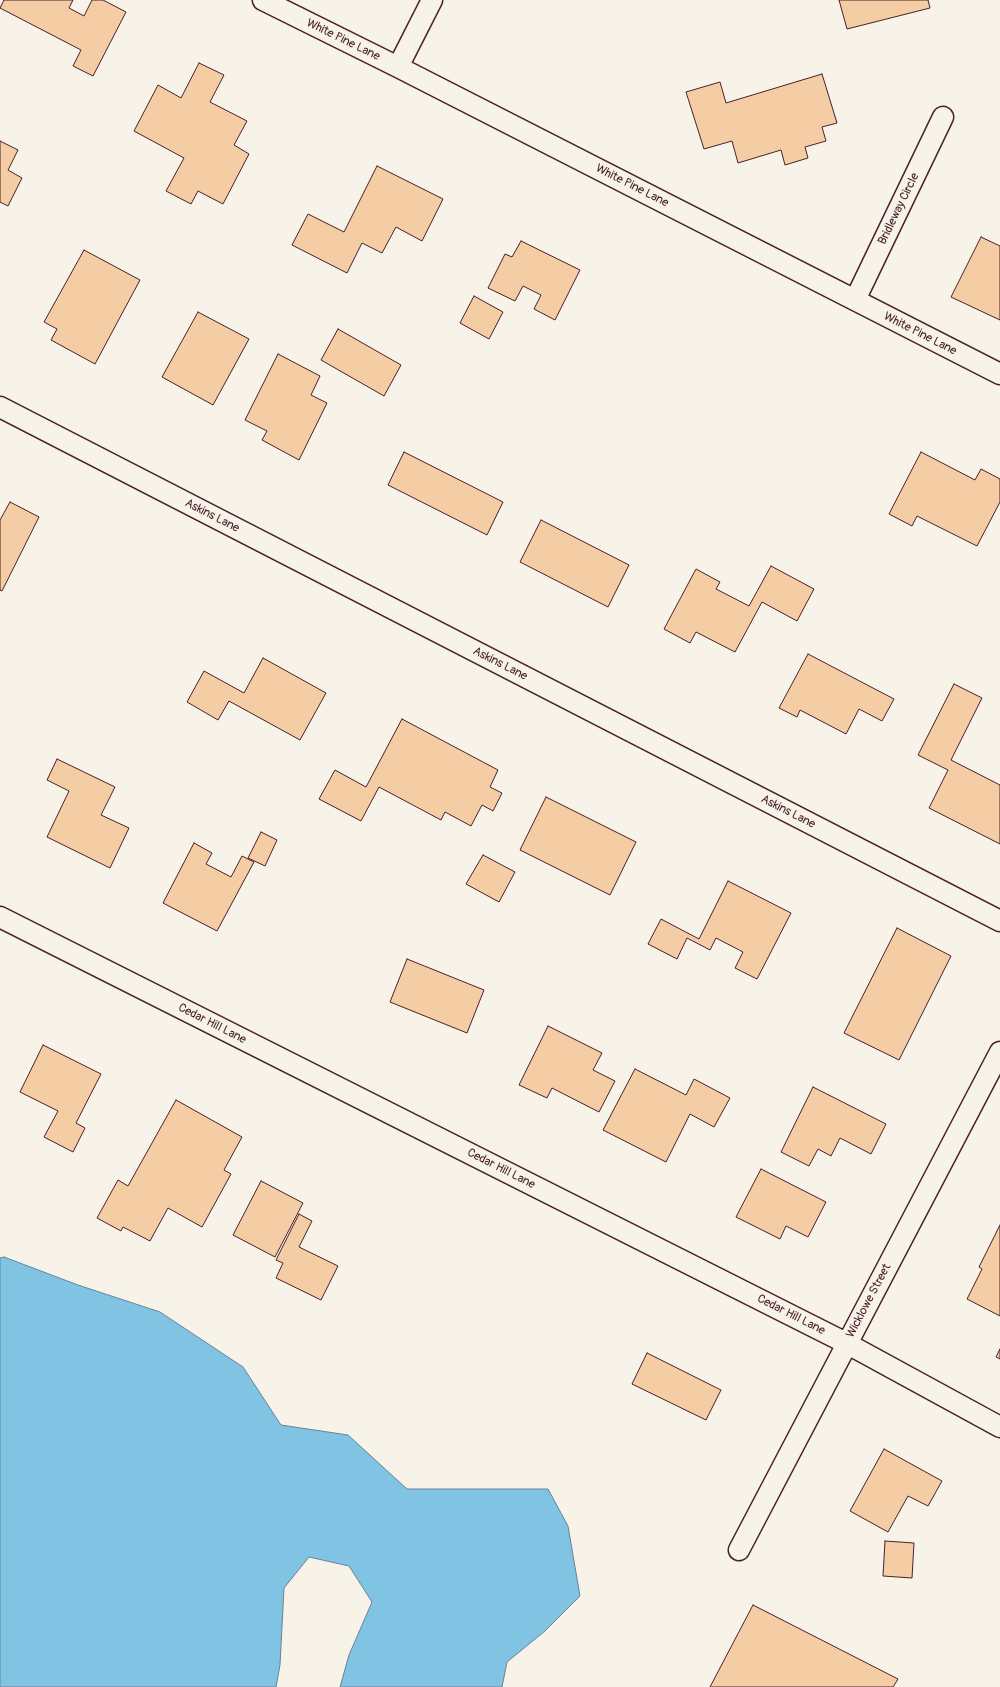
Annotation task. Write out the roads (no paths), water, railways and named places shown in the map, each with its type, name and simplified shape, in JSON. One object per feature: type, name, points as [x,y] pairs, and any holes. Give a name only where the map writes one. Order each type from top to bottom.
[{"type":"street","name":"White Pine Lane","points":[[263,0],[398,67],[1000,374]]},
{"type":"street","points":[[398,67],[432,0]]},
{"type":"street","name":"Bridleway Circle","points":[[855,300],[943,117]]},
{"type":"street","name":"Askins Lane","points":[[0,407],[1000,921]]},
{"type":"street","name":"Cedar Hill Lane","points":[[0,917],[846,1343],[1000,1427]]},
{"type":"street","name":"Wicklowe Street","points":[[739,1550],[846,1343],[1000,1052]]},
{"type":"water","points":[[4,1257],[78,1285],[160,1312],[243,1367],[281,1425],[348,1435],[407,1489],[548,1489],[568,1526],[580,1596],[545,1631],[507,1662],[502,1687],[340,1687],[349,1655],[372,1602],[349,1566],[309,1557],[284,1588],[280,1665],[276,1687],[0,1687],[0,1258]]}]
